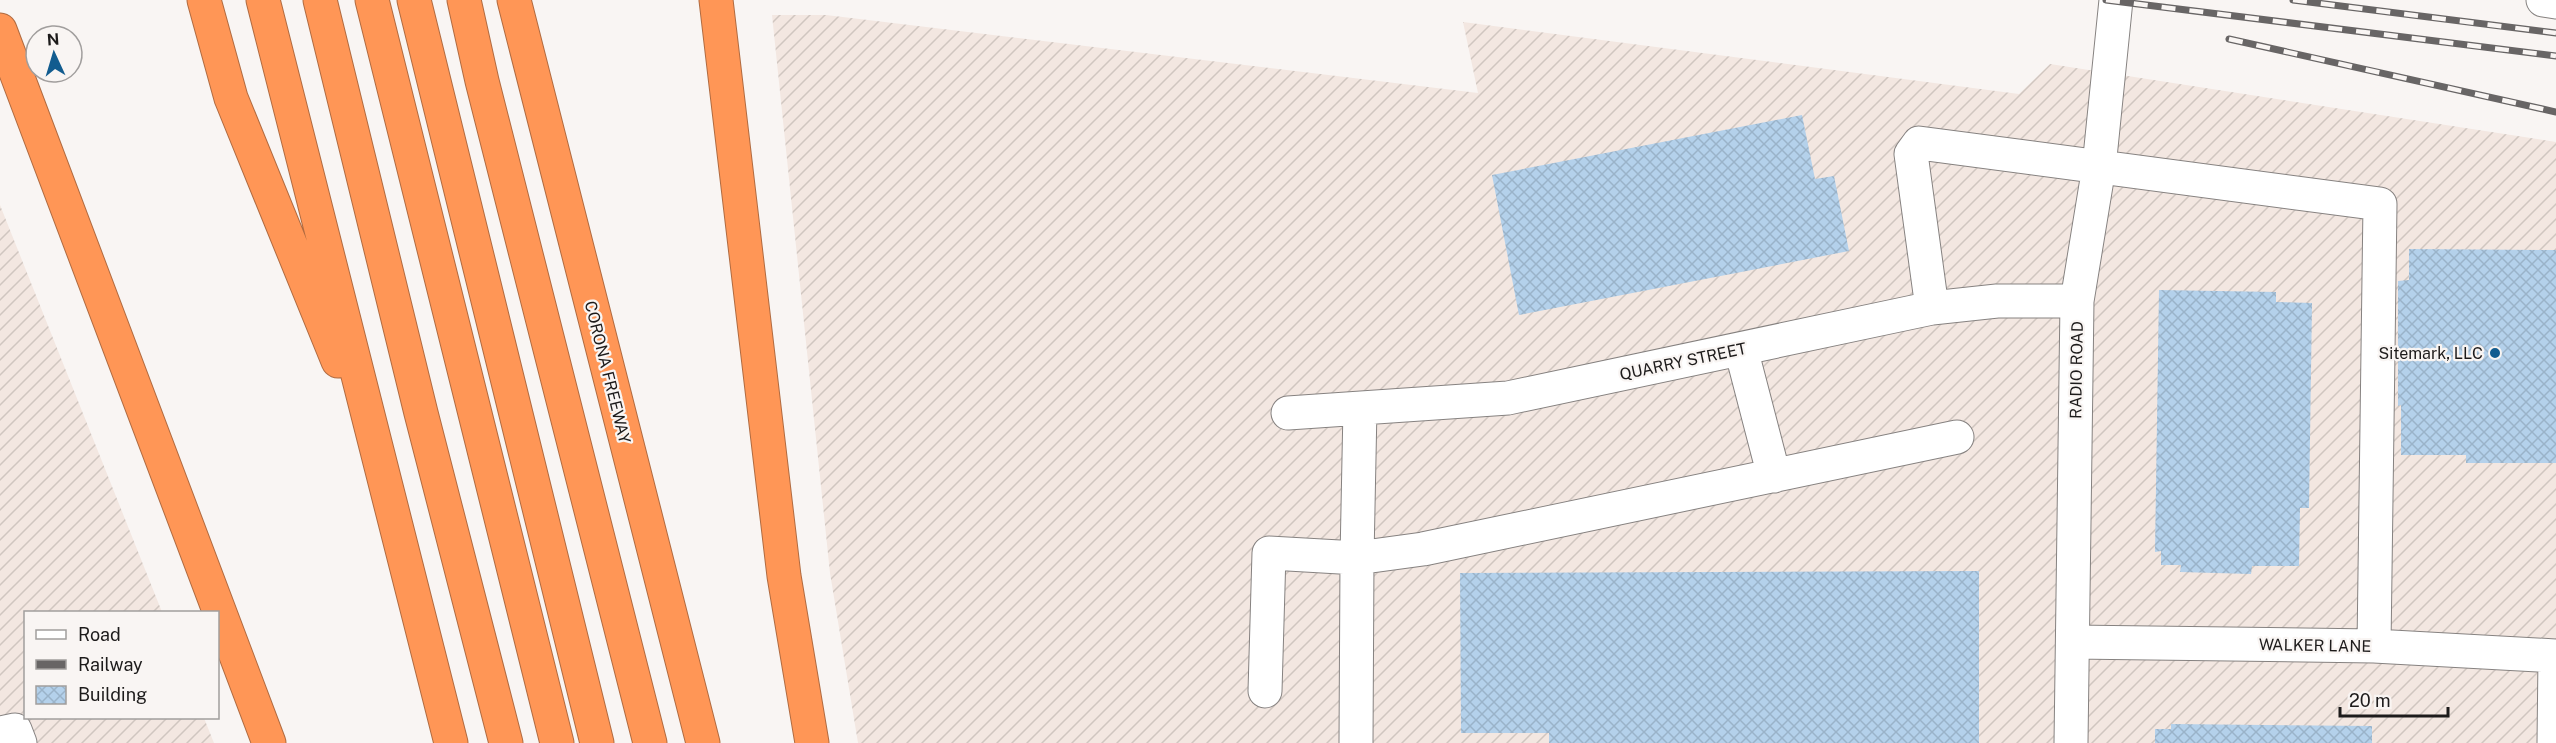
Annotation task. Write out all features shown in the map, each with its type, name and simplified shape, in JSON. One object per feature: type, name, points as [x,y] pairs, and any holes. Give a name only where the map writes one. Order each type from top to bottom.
[{"type":"highway","points":[[204,0],[231,98],[384,472]]},
{"type":"highway","points":[[263,0],[451,743]]},
{"type":"highway","points":[[320,0],[418,402],[506,743]]},
{"type":"highway","points":[[372,0],[557,743]]},
{"type":"highway","points":[[414,0],[597,743]]},
{"type":"highway","points":[[464,0],[482,81],[650,743]]},
{"type":"highway","name":"CORONA FREEWAY","points":[[514,0],[703,743]]},
{"type":"highway","points":[[716,0],[784,576],[812,743]]},
{"type":"highway","points":[[734,0],[743,239]]},
{"type":"highway","points":[[0,30],[269,743]]},
{"type":"street","name":"RADIO ROAD","points":[[2071,743],[2077,301],[2099,167],[2116,0]]},
{"type":"street","points":[[2544,0],[2556,2]]},
{"type":"street","points":[[1932,308],[1911,154],[1918,143],[2380,204],[2374,646]]},
{"type":"street","name":"QUARRY STREET","points":[[1288,413],[1508,398],[1932,308],[1997,302],[2077,301]]},
{"type":"street","points":[[1741,349],[1774,476]]},
{"type":"street","points":[[1356,743],[1360,408]]},
{"type":"street","points":[[1265,691],[1269,554],[1357,558],[1424,549],[1957,437]]},
{"type":"street","name":"WALKER LANE","points":[[2073,642],[2374,646],[2555,656]]},
{"type":"street","points":[[2554,743],[2555,656]]},
{"type":"shaded area","points":[[772,15],[826,15],[1478,93],[1463,22],[2019,94],[2050,64],[2556,142],[2556,743],[858,743],[830,573]]},
{"type":"shaded area","points":[[0,205],[162,611],[24,611],[24,719],[204,719],[214,743],[0,743]]},
{"type":"building","points":[[1802,115],[1815,179],[1834,176],[1849,251],[1519,315],[1492,175]]},
{"type":"building","points":[[2409,249],[2556,250],[2556,463],[2466,463],[2466,455],[2401,455],[2401,405],[2398,406],[2398,281],[2409,280]]},
{"type":"building","points":[[2159,290],[2276,292],[2276,302],[2312,303],[2309,508],[2300,508],[2299,566],[2252,566],[2251,574],[2180,572],[2181,565],[2161,565],[2161,551],[2155,552]]},
{"type":"building","points":[[1979,571],[1979,743],[1549,743],[1549,733],[1461,733],[1460,573]]},
{"type":"building","points":[[2171,724],[2372,726],[2372,743],[2155,743],[2155,729],[2171,729]]},
{"type":"railway","points":[[2106,0],[2556,56]]},
{"type":"railway","points":[[2293,0],[2556,33]]},
{"type":"railway","points":[[2229,39],[2556,112]]},
{"type":"place","name":"Sitemark, LLC","points":[[2495,353]]}]
